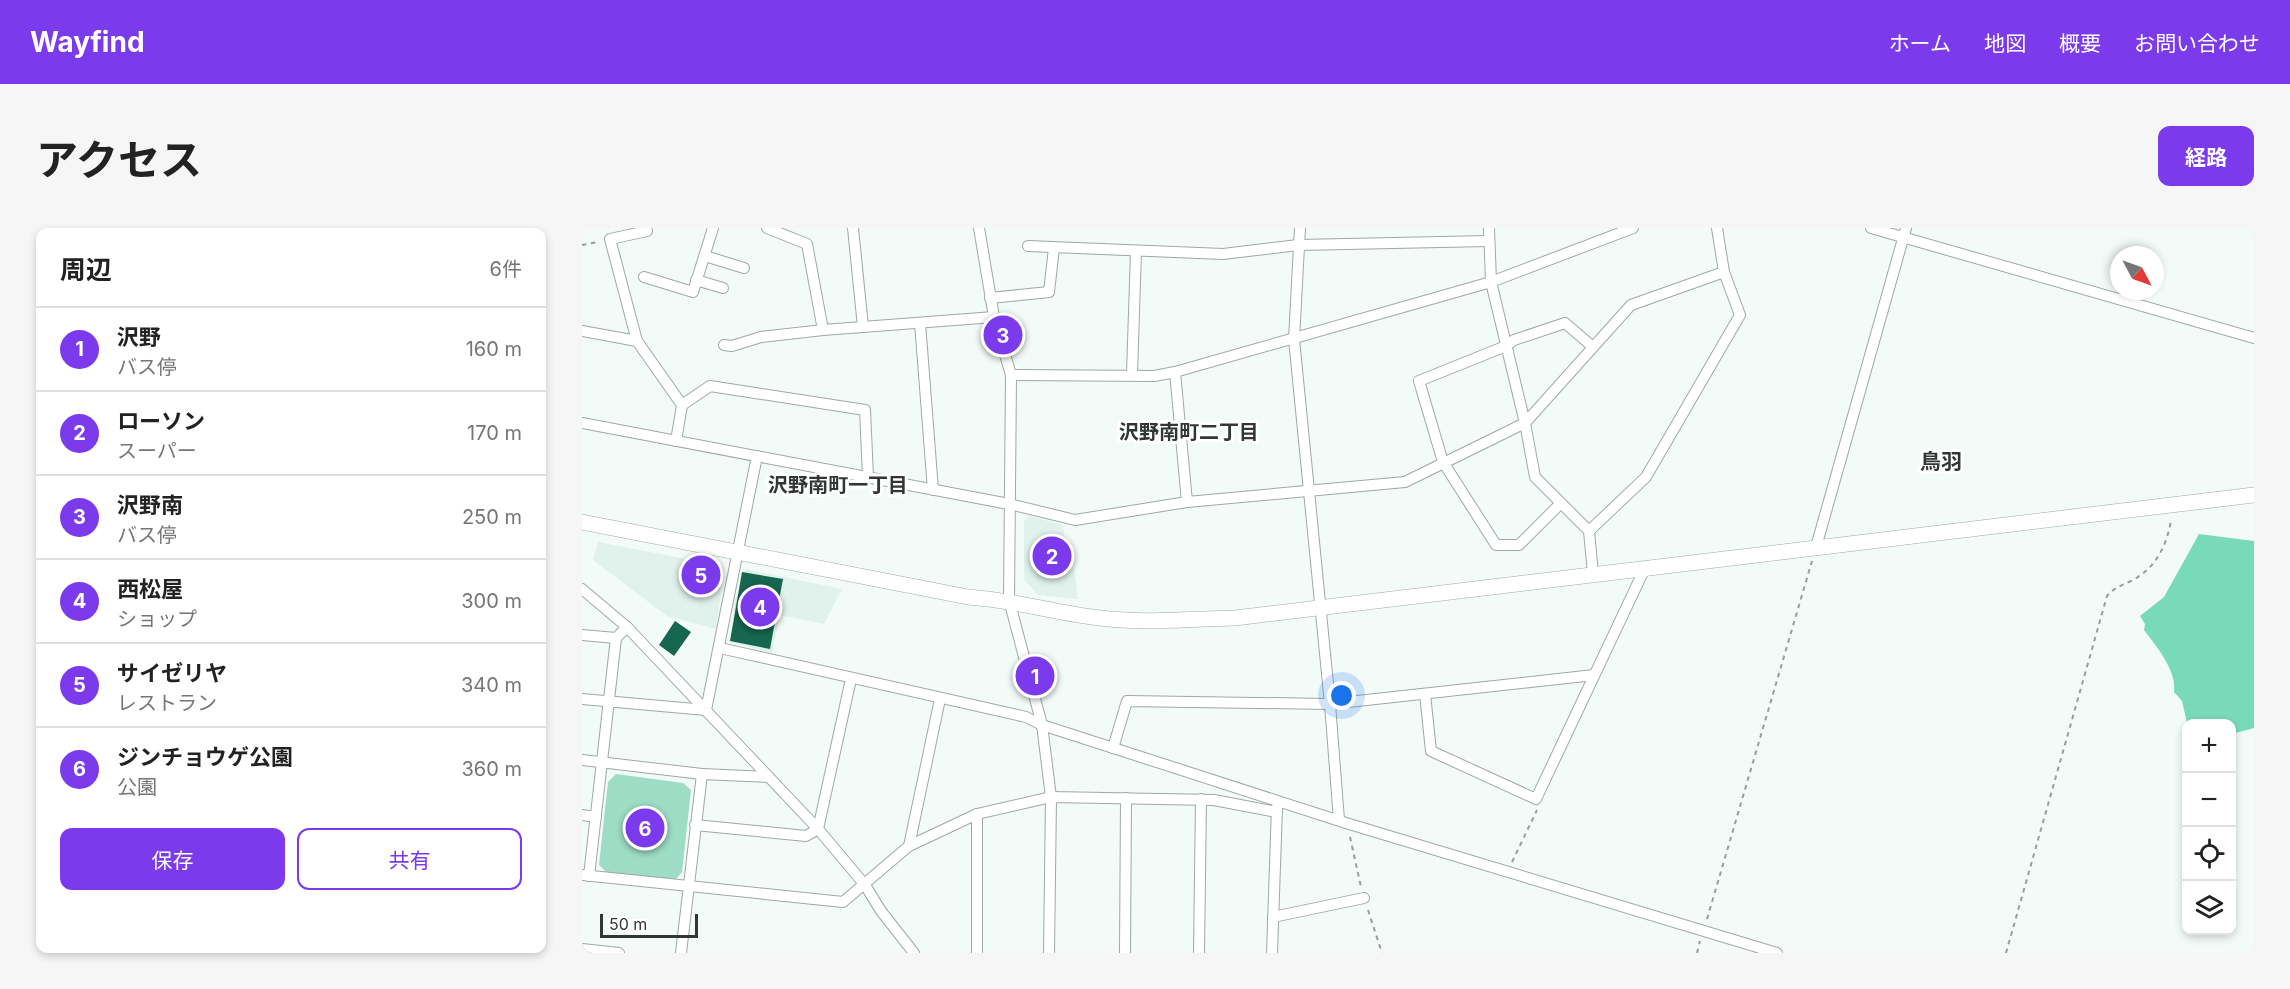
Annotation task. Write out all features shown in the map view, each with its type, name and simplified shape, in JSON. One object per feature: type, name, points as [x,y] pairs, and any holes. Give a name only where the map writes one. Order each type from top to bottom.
[{"type":"street","points":[[646,228],[647,231],[610,239],[637,341],[682,405],[676,441]]},
{"type":"street","points":[[644,277],[693,292],[713,228]]},
{"type":"street","points":[[767,228],[807,243],[824,330]]},
{"type":"street","points":[[853,228],[863,327]]},
{"type":"street","points":[[979,228],[993,317],[1011,375],[1009,600],[1042,725],[1051,797],[1049,953]]},
{"type":"street","points":[[1300,228],[1294,339],[1321,607],[1339,820]]},
{"type":"street","points":[[1489,228],[1491,282],[1536,477],[1588,531],[1593,574]]},
{"type":"street","points":[[1011,375],[1132,374],[1154,376],[1175,372],[1491,282],[1633,228]]},
{"type":"street","points":[[1588,531],[1646,477],[1740,315],[1724,272],[1717,228]]},
{"type":"street","points":[[1871,228],[1905,232],[2254,338]]},
{"type":"street","points":[[1816,547],[1905,232]]},
{"type":"street","points":[[1028,246],[1223,254],[1298,245],[1489,241]]},
{"type":"street","points":[[990,298],[1049,292],[1054,248]]},
{"type":"street","points":[[1132,374],[1136,250]]},
{"type":"street","points":[[705,256],[744,268]]},
{"type":"street","points":[[582,423],[1009,504],[1075,520],[1187,502],[1405,482],[1525,423],[1631,305],[1724,272]]},
{"type":"street","points":[[696,280],[723,288]]},
{"type":"street","points":[[724,345],[732,346],[761,337],[824,330],[993,317]]},
{"type":"street","points":[[920,323],[933,490]]},
{"type":"street","points":[[1561,503],[1519,545],[1496,545],[1443,462],[1419,381],[1506,346],[1514,339],[1565,323],[1593,347]]},
{"type":"street","points":[[582,331],[637,341]]},
{"type":"street","points":[[1175,372],[1187,502]]},
{"type":"street","points":[[682,405],[710,386],[865,410],[868,477]]},
{"type":"street","points":[[706,710],[740,551],[757,456]]},
{"type":"street","points":[[582,522],[968,597],[1009,600],[1093,617],[1150,620],[1235,618],[2254,495]]},
{"type":"street","points":[[1425,694],[1431,751],[1536,799],[1645,568]]},
{"type":"street","points":[[582,589],[627,627],[818,829],[865,885],[881,911],[914,953]]},
{"type":"street","points":[[627,627],[616,638],[603,763],[586,875],[843,902],[909,846],[977,814],[1051,797],[1201,799],[1277,806]]},
{"type":"street","points":[[582,635],[616,638]]},
{"type":"street","points":[[720,648],[1026,717],[1042,725],[1277,806],[1339,820],[1777,953]]},
{"type":"street","points":[[1113,748],[1127,701],[1330,704],[1594,675]]},
{"type":"street","points":[[696,825],[806,836],[818,829],[851,679]]},
{"type":"street","points":[[582,699],[706,710]]},
{"type":"street","points":[[909,846],[940,699]]},
{"type":"street","points":[[582,760],[702,774],[768,777]]},
{"type":"street","points":[[681,953],[702,774]]},
{"type":"street","points":[[1125,953],[1126,798]]},
{"type":"street","points":[[1199,953],[1201,799]]},
{"type":"street","points":[[1272,953],[1277,806]]},
{"type":"street","points":[[977,814],[977,953]]},
{"type":"street","points":[[582,815],[596,817]]},
{"type":"street","points":[[1274,917],[1364,898]]},
{"type":"street","points":[[582,949],[619,953]]},
{"type":"path","points":[[582,245],[610,239]]},
{"type":"path","points":[[2006,953],[2107,596],[2115,587],[2150,568],[2164,546],[2173,505]]},
{"type":"path","points":[[1703,931],[1816,547]]},
{"type":"path","points":[[1508,872],[1538,807],[1536,799]]},
{"type":"shaded area","points":[[1029,516],[1063,525],[1067,566],[1074,568],[1078,599],[1038,595],[1024,579],[1024,522]]},
{"type":"shaded area","points":[[2199,534],[2254,541],[2254,728],[2236,733],[2236,719],[2186,719],[2182,701],[2174,692],[2169,668],[2144,630],[2145,624],[2140,616],[2164,597]]},
{"type":"shaded area","points":[[598,542],[722,566],[724,571],[716,629],[667,616],[593,560]]},
{"type":"shaded area","points":[[745,569],[842,589],[824,624],[780,615],[772,653],[730,642]]},
{"type":"shaded area","points":[[616,774],[683,783],[691,790],[682,872],[675,880],[609,875],[599,865],[608,782]]},
{"type":"building","points":[[1042,540],[1063,546],[1066,555],[1063,571],[1035,567]]},
{"type":"building","points":[[685,562],[723,569],[719,589],[681,583]]},
{"type":"building","points":[[742,572],[783,579],[770,649],[730,641]]},
{"type":"building","points":[[675,621],[691,632],[674,656],[659,645]]},
{"type":"place","name":"沢野南","points":[[1003,335]]},
{"type":"place","name":"ローソン","points":[[1052,556]]},
{"type":"place","name":"サイゼリヤ","points":[[701,575]]},
{"type":"place","name":"西松屋","points":[[760,607]]},
{"type":"place","name":"沢野","points":[[1035,676]]},
{"type":"place","name":"ジンチョウゲ公園","points":[[645,828]]},
{"type":"district","name":"沢野南町二丁目","points":[[1189,432]]},
{"type":"district","name":"鳥羽","points":[[1941,461]]},
{"type":"district","name":"沢野南町一丁目","points":[[838,485]]}]
